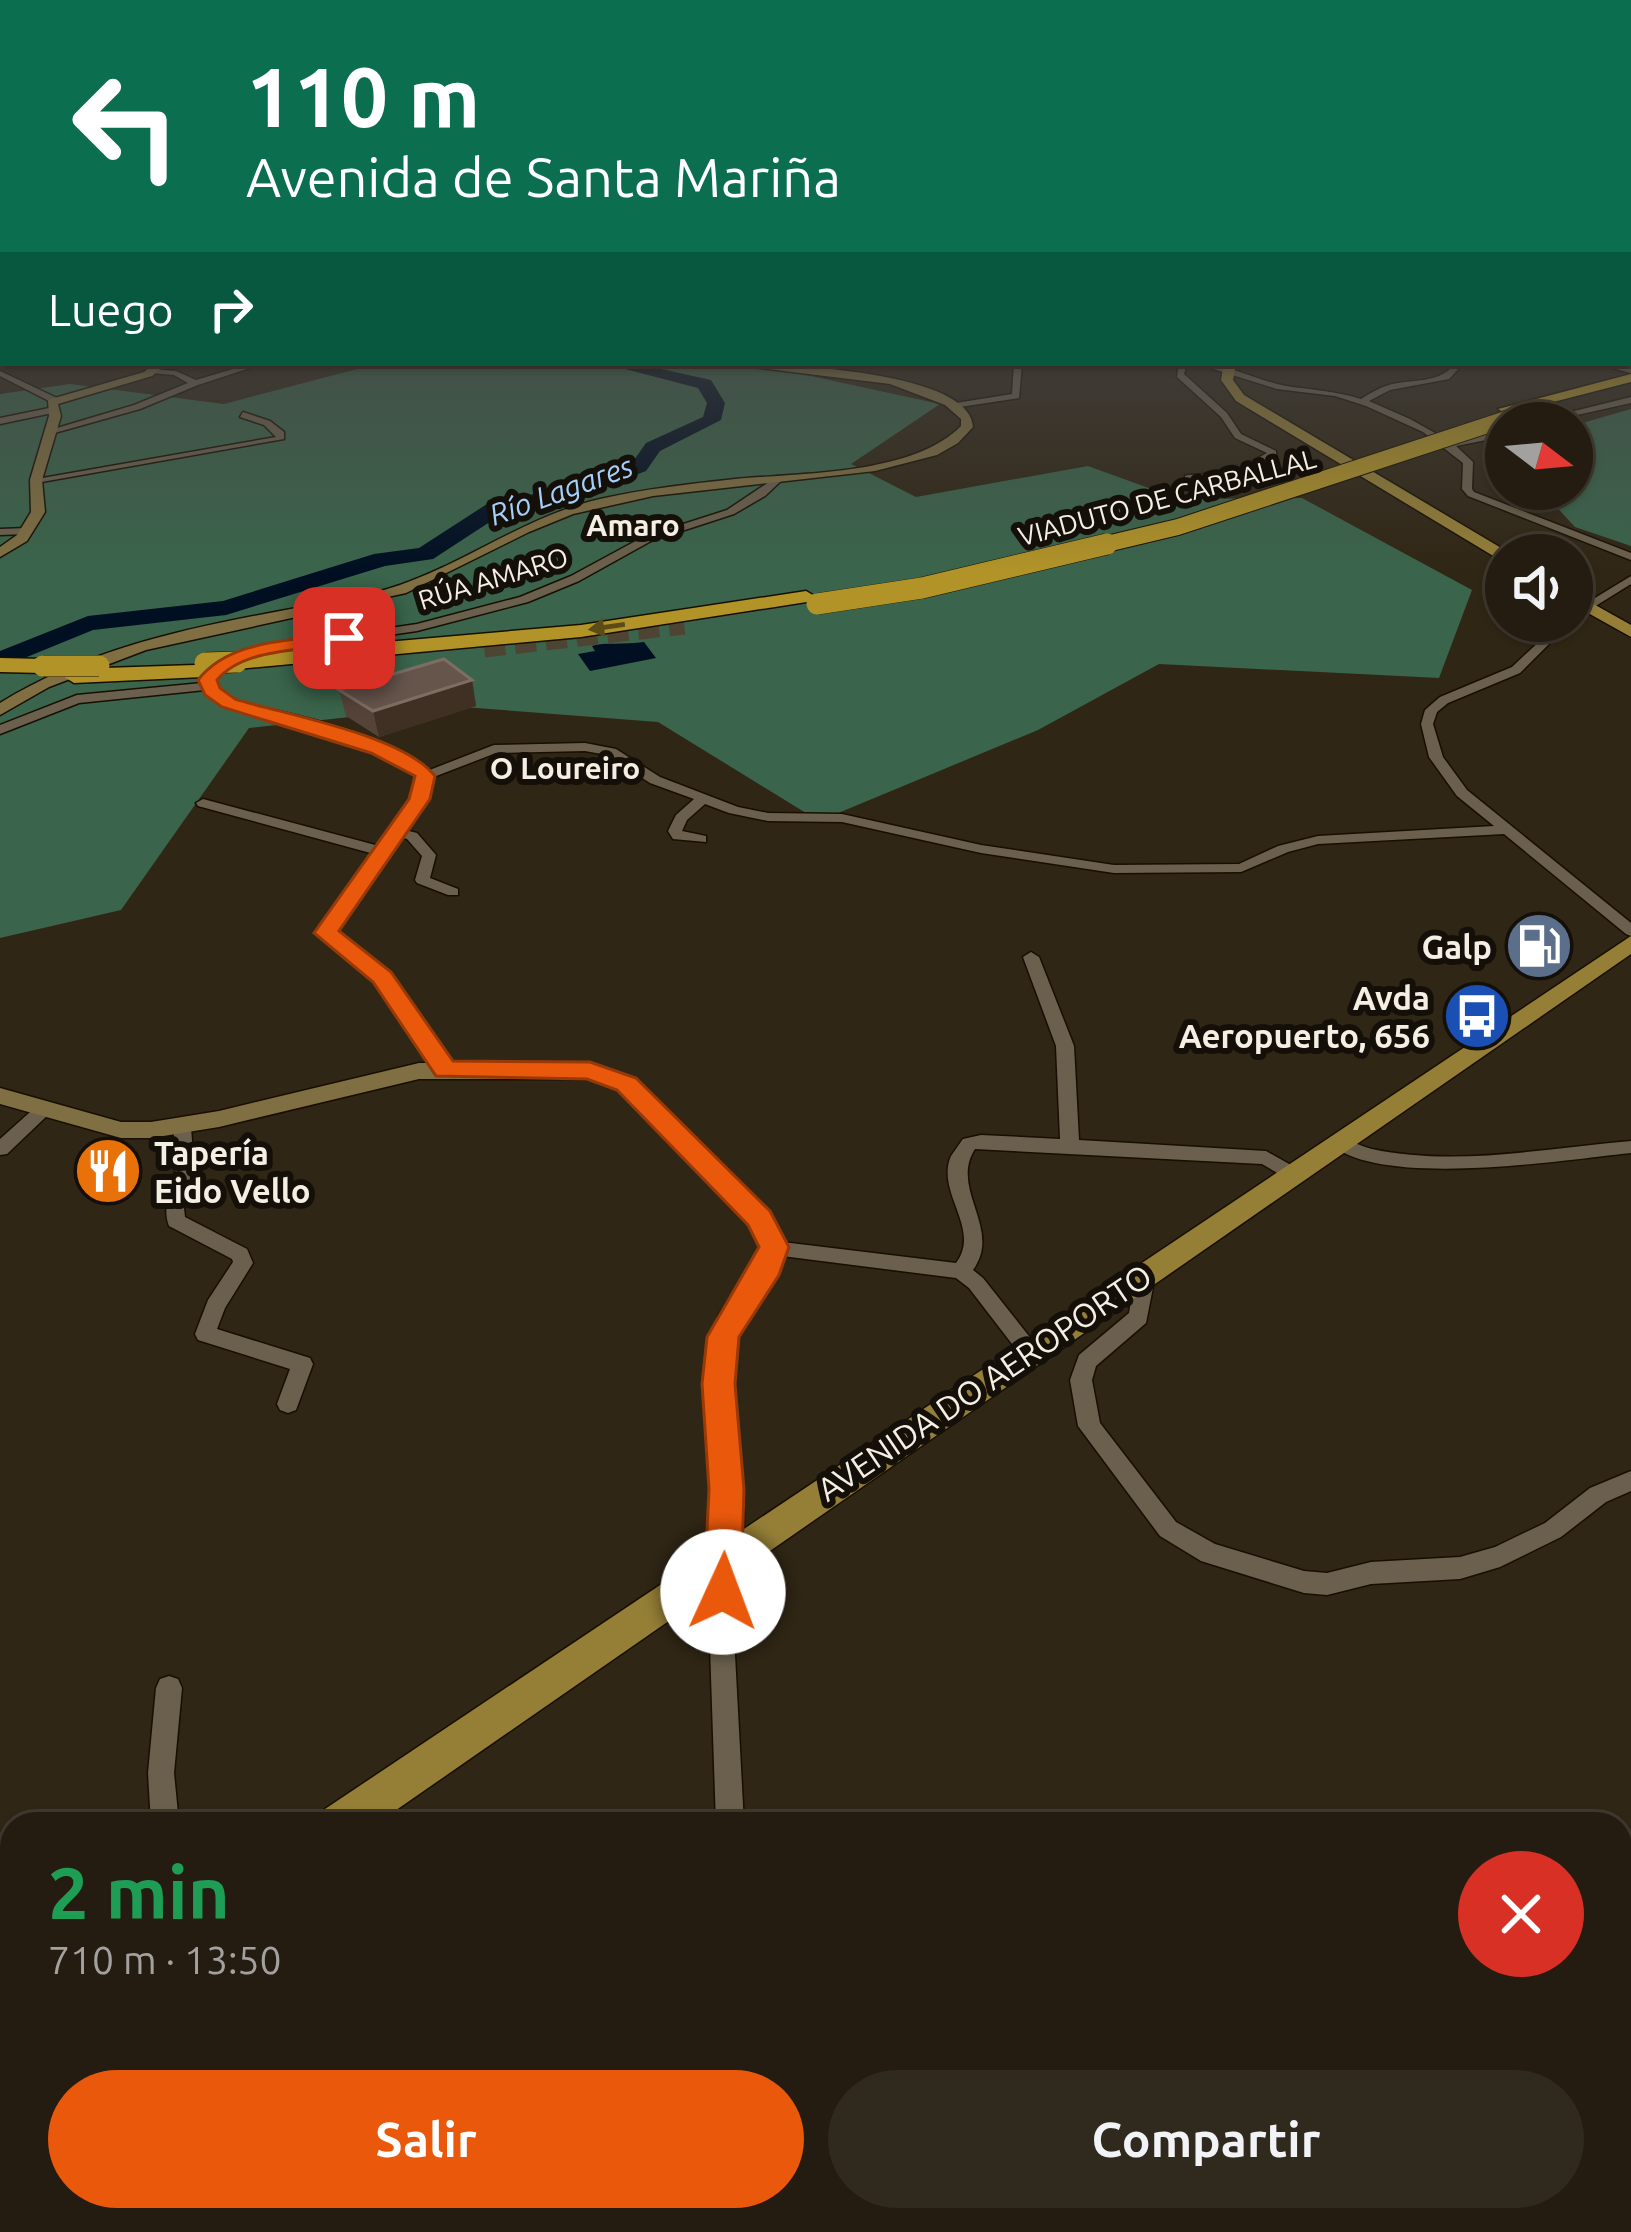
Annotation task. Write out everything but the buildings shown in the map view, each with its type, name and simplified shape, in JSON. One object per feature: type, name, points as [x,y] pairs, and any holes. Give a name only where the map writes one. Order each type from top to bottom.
[{"type":"highway","name":"VIADUTO DE CARBALLAL","points":[[1557,402],[1630,376]]},
{"type":"highway","name":"VIADUTO DE CARBALLAL","points":[[812,601],[922,587],[1178,527],[1485,427]]},
{"type":"highway","points":[[684,624],[812,601]]},
{"type":"highway","points":[[0,665],[212,672],[812,601]]},
{"type":"highway","points":[[0,674],[212,672],[484,647]]},
{"type":"main road","points":[[0,710],[31,688],[94,659],[401,590],[448,572],[561,514],[661,492],[860,469],[944,447],[967,427],[967,418],[956,406],[889,382],[750,366]]},
{"type":"main road","points":[[1228,366],[1226,380],[1240,398],[1485,545]]},
{"type":"main road","points":[[0,553],[27,531],[38,512],[36,480],[54,405],[158,367]]},
{"type":"main road","points":[[1593,617],[1631,632]]},
{"type":"main road","name":"AVENIDA DO AEROPORTO","points":[[357,1812],[1631,944]]},
{"type":"main road","points":[[0,1096],[121,1130],[182,1127],[330,1090],[446,1070],[590,1070],[626,1084],[760,1219],[774,1247],[768,1267],[741,1301],[723,1337],[718,1384],[726,1489],[724,1558]]},
{"type":"street","points":[[50,431],[137,407],[251,366]]},
{"type":"street","points":[[956,406],[1016,396],[1018,366]]},
{"type":"street","points":[[1182,366],[1180,375],[1224,415],[1238,436],[1273,453],[1240,476],[1212,481],[1187,478]]},
{"type":"street","points":[[1230,366],[1280,387],[1360,402],[1453,444],[1468,462],[1471,494],[1631,557]]},
{"type":"street","points":[[1360,402],[1381,389],[1440,380],[1456,366]]},
{"type":"street","points":[[158,367],[195,383]]},
{"type":"street","points":[[0,373],[54,405]]},
{"type":"street","points":[[1593,405],[1631,400]]},
{"type":"street","points":[[0,421],[54,405]]},
{"type":"street","points":[[36,480],[280,439],[281,434],[267,423],[243,415]]},
{"type":"street","points":[[1366,474],[1485,437]]},
{"type":"street","points":[[118,448],[124,464]]},
{"type":"street","name":"RÚA AMARO","points":[[212,672],[246,654],[410,628],[544,592],[597,570],[644,541],[749,508],[778,479]]},
{"type":"street","points":[[0,532],[27,531]]},
{"type":"street","points":[[1593,600],[1631,579]]},
{"type":"street","points":[[1543,642],[1516,670],[1431,710],[1426,724],[1436,757],[1462,793],[1631,932]]},
{"type":"street","points":[[0,730],[77,699],[212,672],[228,703],[378,748],[415,765],[425,776]]},
{"type":"street","points":[[425,776],[494,749],[586,747],[611,752],[701,800],[768,817],[842,818],[981,850],[1114,868],[1241,868],[1318,840],[1507,830]]},
{"type":"street","points":[[425,776],[419,799],[326,933],[382,977],[446,1070]]},
{"type":"street","points":[[701,800],[674,831],[701,839]]},
{"type":"street","points":[[203,803],[380,851]]},
{"type":"street","points":[[394,831],[412,836],[429,855],[422,880],[453,892]]},
{"type":"street","points":[[1031,957],[1065,1046],[1070,1147]]},
{"type":"street","points":[[0,1149],[45,1108]]},
{"type":"street","points":[[182,1127],[185,1167],[174,1208],[176,1221],[195,1235],[240,1254],[243,1263],[215,1306],[205,1334],[302,1364],[288,1404]]},
{"type":"street","points":[[961,1271],[975,1254],[976,1243],[958,1183],[962,1149],[981,1141],[1266,1158],[1291,1174]]},
{"type":"street","points":[[1337,1142],[1354,1155],[1371,1159],[1428,1162],[1631,1147]]},
{"type":"street","points":[[774,1247],[961,1271],[976,1283],[1029,1352]]},
{"type":"street","points":[[1146,1272],[1139,1317],[1087,1361],[1081,1380],[1082,1403],[1089,1426],[1168,1529],[1209,1553],[1304,1582],[1327,1584],[1371,1573],[1460,1568],[1500,1556],[1553,1530],[1584,1503],[1631,1481]]},
{"type":"street","points":[[724,1558],[730,1812]]},
{"type":"street","points":[[164,1812],[161,1773],[169,1688]]},
{"type":"green space","points":[[369,366],[764,366],[940,404],[851,464],[916,497],[1088,466],[1179,499],[1302,498],[1472,590],[1439,678],[1159,664],[1038,730],[819,821],[658,722],[450,706],[249,728],[121,910],[0,938],[0,394],[70,384],[224,404]]},
{"type":"green space","points":[[1631,409],[1631,546],[1575,527],[1559,510],[1593,510],[1593,420]]},
{"type":"water","points":[[644,642],[656,658],[590,671],[578,654],[595,651],[592,646],[597,645]]},
{"type":"waterway","name":"Río Lagares","points":[[0,660],[88,623],[226,608],[382,559],[425,554],[495,509],[573,492],[639,467],[653,447],[712,420],[716,403],[705,384],[624,366]]},
{"type":"tunnel","points":[[484,647],[684,624]]},
{"type":"place","name":"Galp","points":[[1539,946]]},
{"type":"place","name":"Avda Aeropuerto, 656","points":[[1477,1016]]},
{"type":"place","name":"Tapería Eido Vello","points":[[108,1171]]},
{"type":"district","name":"Amaro","points":[[633,525]]},
{"type":"district","name":"O Loureiro","points":[[565,768]]},
{"type":"route","points":[[344,638],[246,654],[219,665],[207,680],[211,691],[228,703],[378,748],[415,765],[425,776],[419,799],[326,933],[382,977],[446,1070],[590,1070],[626,1084],[760,1219],[774,1247],[768,1267],[741,1301],[723,1337],[718,1384],[726,1489],[723,1592]]}]
